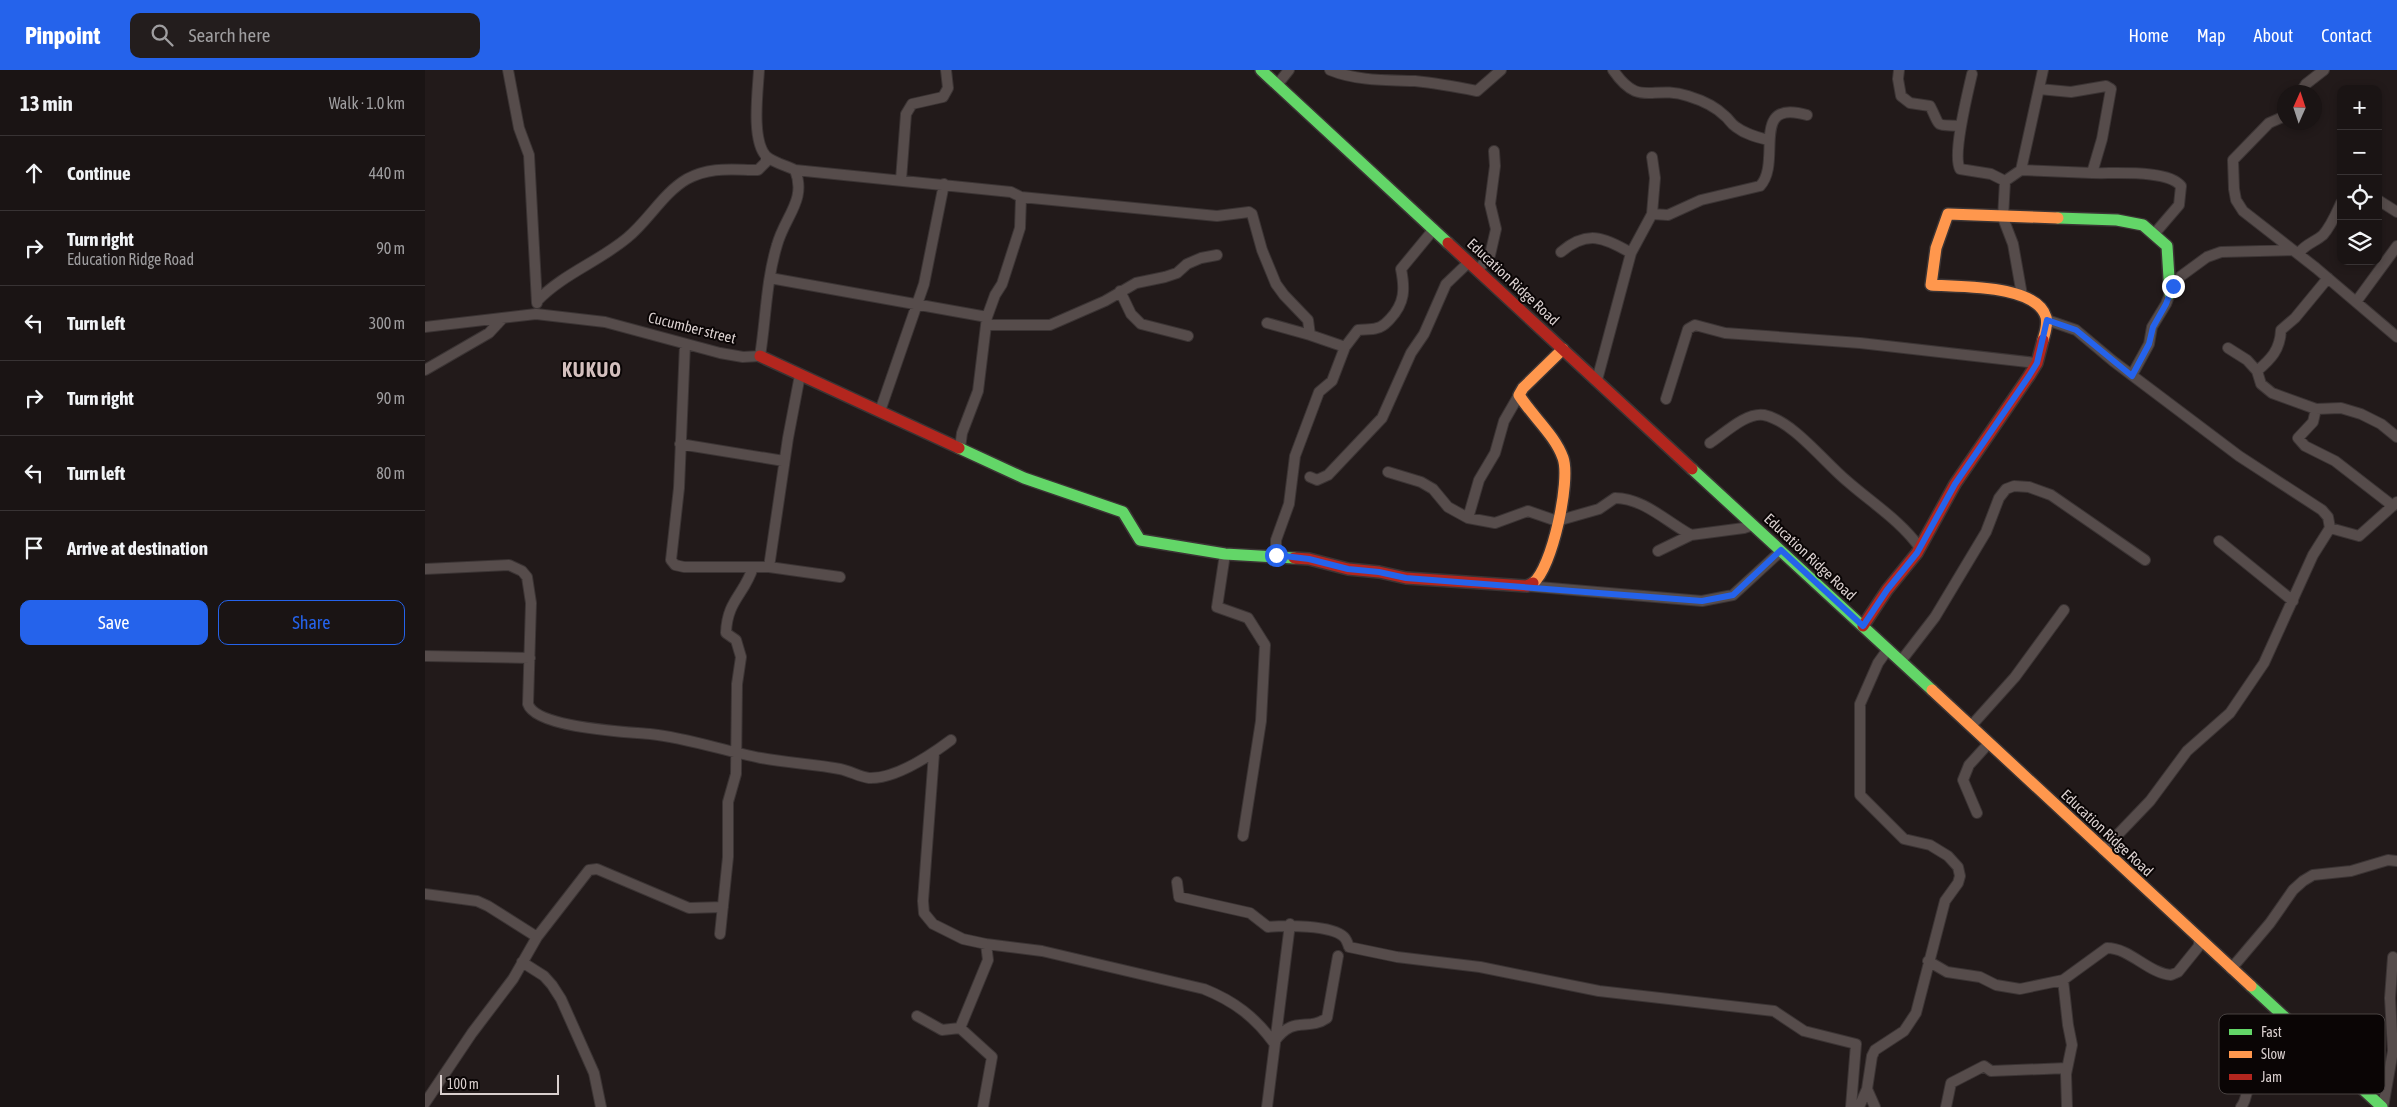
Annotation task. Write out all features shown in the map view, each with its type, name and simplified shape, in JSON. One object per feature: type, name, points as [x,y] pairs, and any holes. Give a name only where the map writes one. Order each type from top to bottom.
[{"type":"street","points":[[508,70],[519,128],[529,155],[537,301],[536,314]]},
{"type":"street","points":[[537,301],[560,280],[609,252],[629,237],[673,189],[688,179],[710,170],[758,170],[766,162],[766,156],[758,136],[759,70]]},
{"type":"street","points":[[901,180],[906,114],[912,104],[943,96],[948,88],[946,70]]},
{"type":"street","name":"Education Ridge Road","points":[[1261,70],[2280,1014]]},
{"type":"street","points":[[1277,85],[1289,70]]},
{"type":"street","points":[[1330,70],[1349,77],[1366,80],[1417,82],[1477,91],[1501,70]]},
{"type":"street","points":[[1613,70],[1629,90],[1637,93],[1679,94],[1697,99],[1724,115],[1734,126],[1749,135],[1768,140]]},
{"type":"street","points":[[1899,70],[1898,79],[1901,96],[1910,103],[1930,106],[1935,122],[1961,126]]},
{"type":"street","points":[[2021,170],[2043,70]]},
{"type":"street","points":[[2305,85],[2323,70]]},
{"type":"street","points":[[1971,74],[1961,126],[1957,164],[1960,169],[1991,174],[2005,181]]},
{"type":"street","points":[[2039,89],[2061,92],[2106,86],[2111,89],[2102,139],[2092,172]]},
{"type":"street","points":[[1652,214],[1668,215],[1701,200],[1760,186],[1768,172],[1768,140],[1771,128],[1780,114],[1796,112],[1807,116]]},
{"type":"street","points":[[2277,120],[2269,123],[2233,160],[2232,168],[2236,200],[2243,211],[2328,278],[2397,337]]},
{"type":"street","points":[[1478,270],[1490,255],[1497,229],[1489,204],[1495,166],[1494,151]]},
{"type":"street","points":[[766,156],[795,170],[1011,192],[1021,197],[1217,216],[1249,212],[1252,214],[1262,250],[1277,284],[1284,295],[1309,320],[1310,335]]},
{"type":"street","points":[[1597,380],[1631,253],[1652,214],[1655,178],[1652,157]]},
{"type":"street","points":[[795,170],[800,183],[800,193],[777,244],[769,278],[760,356],[1024,478],[1123,512],[1141,540],[1225,554],[1276,555],[1309,559],[1348,569],[1379,572],[1406,578],[1702,601],[1733,595],[1781,550]]},
{"type":"street","points":[[2005,181],[2021,170],[2163,175],[2177,180],[2181,186],[2179,205],[2155,233]]},
{"type":"street","points":[[2005,181],[2003,218],[2013,244],[2022,295]]},
{"type":"street","points":[[880,411],[917,303],[931,254],[944,184]]},
{"type":"street","points":[[960,448],[962,433],[978,392],[987,321],[1013,253],[1020,228],[1021,197]]},
{"type":"street","points":[[2382,203],[2397,212]]},
{"type":"street","points":[[2132,376],[2149,344],[2153,327],[2181,276],[2207,257],[2221,252],[2296,252],[2322,236],[2329,228],[2337,212]]},
{"type":"street","points":[[2103,850],[2150,800],[2187,751],[2231,713],[2264,663],[2313,556],[2330,528],[2328,517],[2322,510],[2239,456],[2132,376],[2076,330],[2047,320],[2036,302],[2022,295],[1983,289],[1931,285],[1934,258],[1948,214],[2003,218],[2133,221],[2155,233],[2167,246],[2170,294]]},
{"type":"street","points":[[1276,555],[1276,540],[1289,504],[1295,456],[1319,392],[1332,381],[1345,347],[1358,330],[1377,328],[1384,325],[1395,314],[1403,299],[1405,285],[1401,269],[1434,229]]},
{"type":"street","points":[[1561,252],[1580,238],[1598,238],[1615,243],[1631,253]]},
{"type":"street","points":[[2356,302],[2397,246]]},
{"type":"street","points":[[769,278],[917,303],[987,321],[1050,326],[1105,301],[1136,283],[1177,273],[1187,264],[1201,258],[1217,255]]},
{"type":"street","points":[[1310,477],[1317,480],[1328,475],[1382,418],[1411,353],[1423,334],[1446,284],[1469,262]]},
{"type":"street","points":[[2257,371],[2271,359],[2281,344],[2281,330],[2295,318],[2328,278]]},
{"type":"street","points":[[1120,291],[1131,314],[1141,324],[1188,336]]},
{"type":"street","name":"Cucumber street","points":[[425,327],[536,314],[605,322],[720,353],[760,356]]},
{"type":"street","points":[[425,370],[489,333],[503,318]]},
{"type":"street","points":[[1863,626],[1887,590],[1920,548],[1955,484],[1990,436],[2037,363],[2047,320]]},
{"type":"street","points":[[1267,323],[1345,347]]},
{"type":"street","points":[[1666,399],[1688,329],[1695,325],[1725,333],[1860,343],[2037,363]]},
{"type":"street","points":[[685,344],[679,488],[671,560],[675,565],[684,567],[769,567],[840,577]]},
{"type":"street","points":[[2228,348],[2247,360],[2257,371],[2261,384],[2272,394],[2315,409],[2341,408],[2361,414],[2381,424],[2397,437]]},
{"type":"street","points":[[1468,518],[1479,480],[1495,453],[1504,421],[1523,388],[1547,367],[1563,349]]},
{"type":"street","points":[[769,567],[784,461],[800,375]]},
{"type":"street","points":[[1519,395],[1564,460],[1567,473],[1557,521],[1541,573],[1536,581],[1527,586]]},
{"type":"street","points":[[2315,409],[2313,422],[2297,438],[2305,446],[2335,461],[2395,504],[2359,536],[2330,528]]},
{"type":"street","points":[[1710,444],[1743,421],[1758,415],[1764,415],[1784,424],[1846,480],[1907,530],[1920,548]]},
{"type":"street","points":[[680,444],[784,461]]},
{"type":"street","points":[[1388,472],[1421,482],[1433,489],[1448,507],[1468,518],[1495,522],[1528,511],[1557,521],[1586,515],[1615,498],[1620,498],[1667,518],[1691,535]]},
{"type":"street","points":[[1901,661],[1935,617],[1963,567],[1986,532],[1999,498],[2006,490],[2014,486],[2029,487],[2051,495],[2145,560]]},
{"type":"street","points":[[1658,551],[1691,535],[1744,528],[1753,525]]},
{"type":"street","points":[[2219,541],[2293,601]]},
{"type":"street","points":[[1225,554],[1217,607],[1248,618],[1265,645],[1261,721],[1243,836]]},
{"type":"street","points":[[425,568],[509,565],[522,571],[527,577],[530,592],[529,708],[554,721],[596,729],[682,738],[763,758],[842,769],[868,778],[884,777],[934,753],[951,740]]},
{"type":"street","points":[[720,934],[727,857],[728,802],[736,774],[737,684],[741,657],[736,640],[726,633],[726,619],[734,599],[745,584],[753,567]]},
{"type":"street","points":[[1971,726],[2015,677],[2064,610]]},
{"type":"street","points":[[1859,1107],[1867,1089],[1872,1056],[1875,1050],[1899,1035],[1911,1023],[1916,1013],[1945,900],[1959,883],[1960,876],[1958,867],[1949,856],[1937,848],[1904,839],[1860,796],[1859,704],[1878,663],[1888,649]]},
{"type":"street","points":[[425,656],[530,658]]},
{"type":"street","points":[[1977,813],[1963,780],[1969,766],[1989,743]]},
{"type":"street","points":[[934,753],[923,901],[924,913],[933,924],[948,933],[986,944],[1042,950],[1204,989],[1228,998],[1261,1025],[1274,1042]]},
{"type":"street","points":[[2231,969],[2270,923],[2293,890],[2303,881],[2313,875],[2351,871],[2388,860],[2397,861]]},
{"type":"street","points":[[425,1103],[472,1033],[513,979],[537,938],[589,870],[597,868],[689,908],[723,907]]},
{"type":"street","points":[[1177,882],[1179,897],[1250,913],[1268,927],[1290,924],[1336,932],[1344,937],[1349,947],[1397,957],[1480,967],[1599,991],[1774,1011],[1804,1032],[1856,1044],[1851,1107]]},
{"type":"street","points":[[425,894],[477,902],[488,906],[537,938]]},
{"type":"street","points":[[1267,1107],[1290,924]]},
{"type":"street","points":[[1928,961],[1947,972],[1983,978],[1996,986],[2020,989],[2063,980],[2107,948],[2119,950],[2169,975],[2175,974],[2199,946],[2199,940]]},
{"type":"street","points":[[986,944],[988,960]]},
{"type":"street","points":[[960,1028],[988,960],[1005,946]]},
{"type":"street","points":[[1274,1042],[1287,1028],[1321,1022],[1327,1018],[1338,956]]},
{"type":"street","points":[[2385,1092],[2393,1051],[2390,998],[2393,957]]},
{"type":"street","points":[[522,962],[543,976],[552,985],[561,999],[594,1073],[601,1107]]},
{"type":"street","points":[[2063,980],[2072,1045],[2067,1068],[2067,1107]]},
{"type":"street","points":[[917,1016],[943,1030],[960,1028],[992,1056],[983,1107]]},
{"type":"street","points":[[1946,1107],[1951,1083],[1984,1066],[1991,1071],[2067,1068]]},
{"type":"street","points":[[1867,1089],[1875,1107]]},
{"type":"street","name":"Education Ridge Road","points":[[2368,1094],[2382,1107]]},
{"type":"street","points":[[2382,1107],[2385,1094]]},
{"type":"traffic: fast","points":[[1261,70],[1448,243]]},
{"type":"traffic: fast","points":[[2058,218],[2117,220],[2143,225],[2167,246],[2170,294]]},
{"type":"traffic: fast","points":[[959,448],[1024,478],[1123,512],[1140,540],[1225,554],[1294,558]]},
{"type":"traffic: fast","points":[[1692,469],[1932,690]]},
{"type":"traffic: fast","points":[[2251,986],[2281,1014]]},
{"type":"traffic: fast","points":[[2368,1094],[2382,1107]]},
{"type":"traffic: slow","points":[[2043,340],[2046,317],[2039,306],[2028,298],[1996,289],[1931,285],[1936,248],[1948,214],[2058,218]]},
{"type":"traffic: slow","points":[[1533,583],[1540,575],[1553,543],[1562,504],[1565,469],[1563,458],[1555,441],[1519,395],[1523,388],[1563,349]]},
{"type":"traffic: slow","points":[[1932,690],[2251,986]]},
{"type":"traffic: jam","points":[[1448,243],[1692,469]]},
{"type":"traffic: jam","points":[[1863,626],[1887,590],[1917,553],[1955,484],[2029,376],[2037,363],[2043,340]]},
{"type":"traffic: jam","points":[[760,356],[959,448]]},
{"type":"traffic: jam","points":[[1294,558],[1309,559],[1348,569],[1379,572],[1406,578],[1527,586],[1533,583]]},
{"type":"district","name":"KUKUO","points":[[592,370]]},
{"type":"route","points":[[1276,555],[1309,559],[1348,569],[1379,572],[1406,578],[1702,601],[1733,595],[1781,550],[1863,626],[1887,590],[1917,553],[1955,484],[1990,436],[2037,363],[2047,320],[2076,330],[2132,376],[2149,344],[2151,330],[2166,304],[2173,286]]}]
